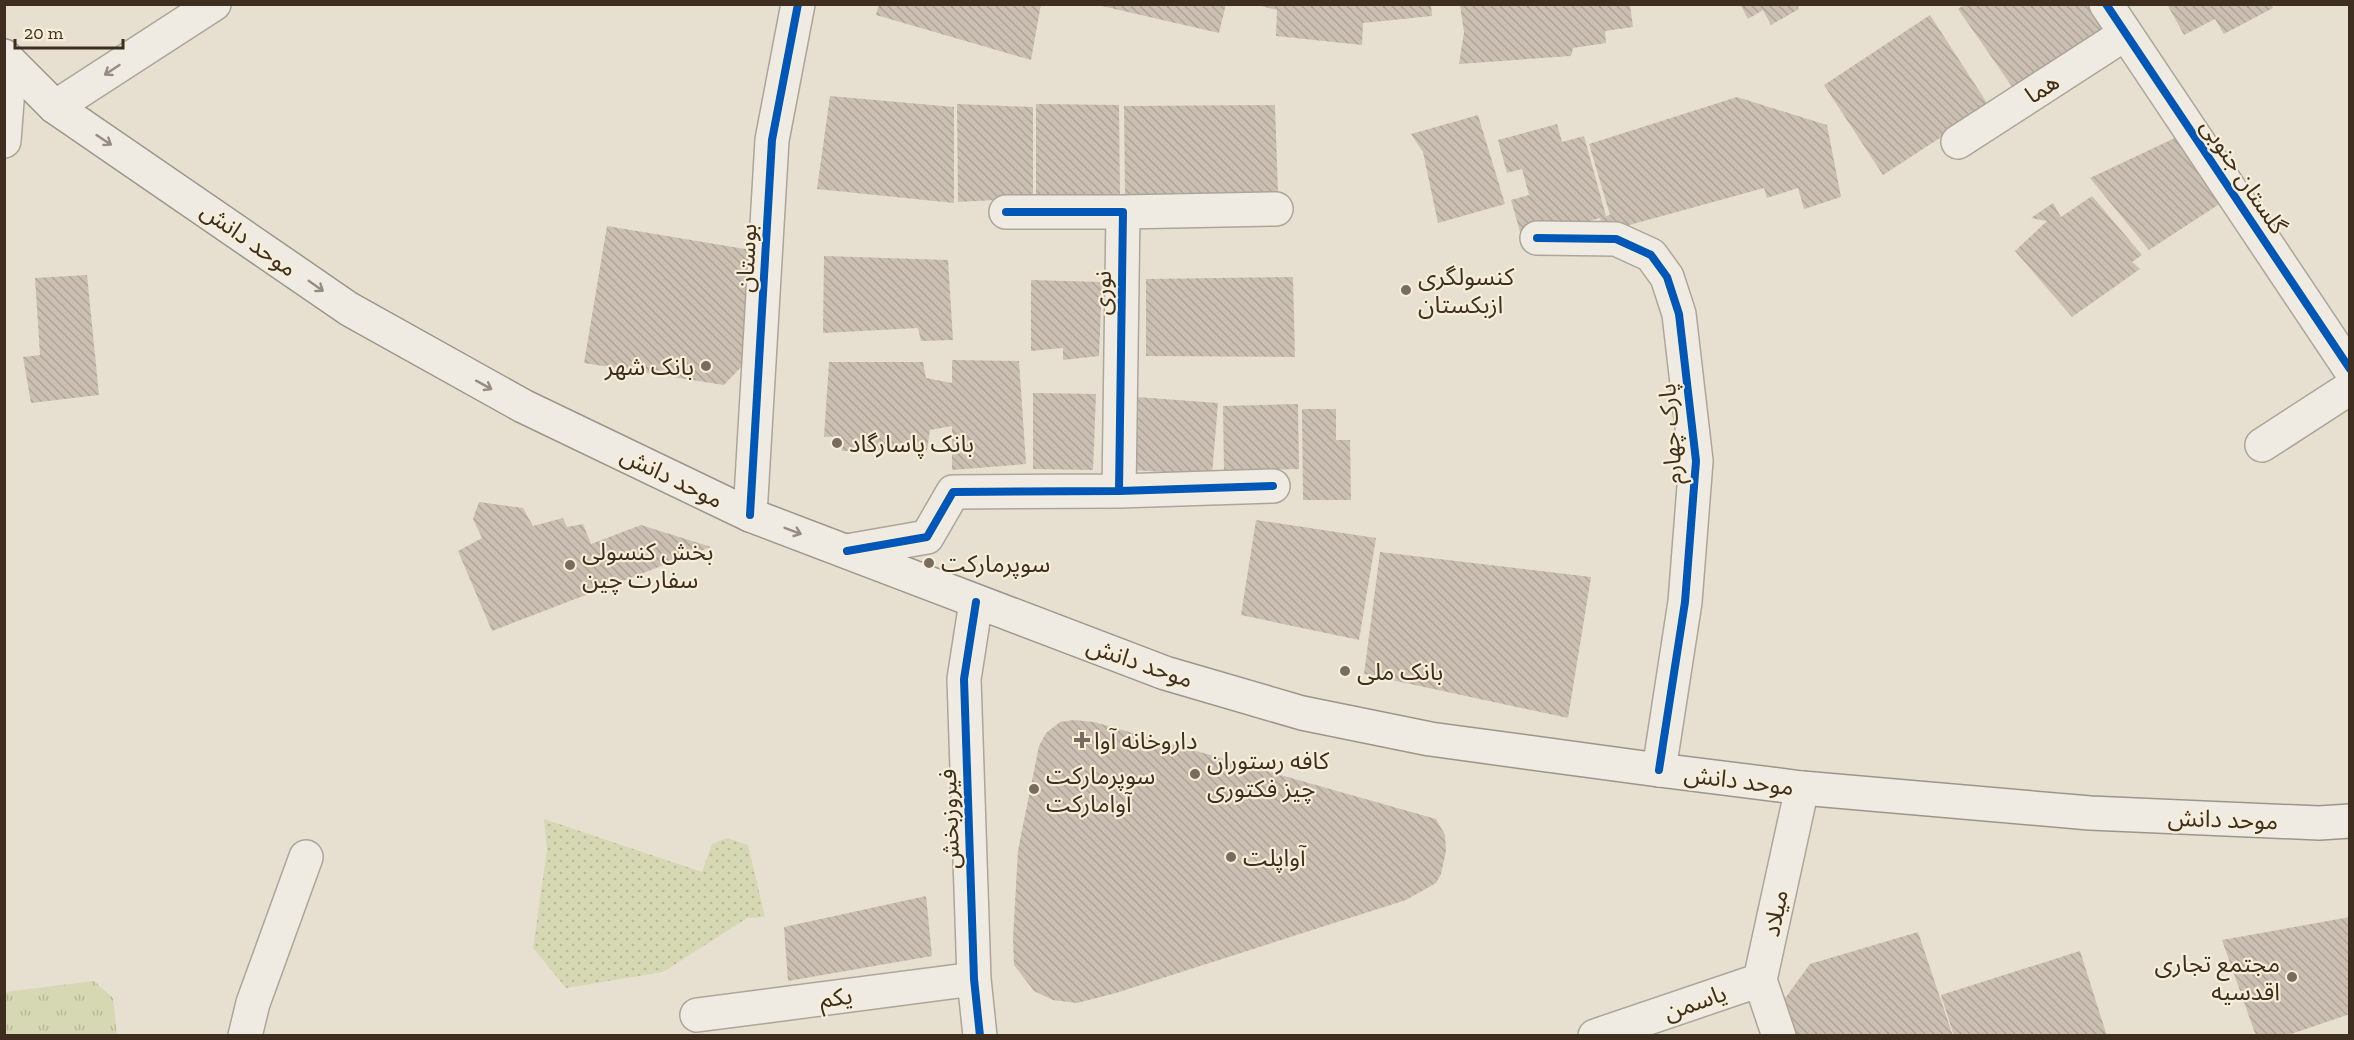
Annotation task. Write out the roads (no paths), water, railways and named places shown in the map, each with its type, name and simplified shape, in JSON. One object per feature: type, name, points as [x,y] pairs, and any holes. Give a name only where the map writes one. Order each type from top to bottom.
[{"type":"street","points":[[56,106],[214,4]]},
{"type":"street","name":"بوستان","points":[[750,515],[772,140],[798,4]]},
{"type":"street","name":"گلستان جنوبی","points":[[2106,4],[2349,369]]},
{"type":"street","name":"هما","points":[[1958,141],[2126,34]]},
{"type":"street","points":[[4,141],[7,59]]},
{"type":"street","name":"موحد دانش","points":[[7,59],[56,106],[349,309],[523,406],[750,515],[1165,674],[1302,713],[1430,739],[1802,788],[2090,813],[2319,823],[2349,821]]},
{"type":"street","points":[[1006,212],[1276,209]]},
{"type":"street","name":"نوری","points":[[1119,491],[1123,212]]},
{"type":"street","name":"پارک چهارم","points":[[1537,238],[1616,239],[1651,255],[1667,277],[1679,314],[1696,462],[1685,602],[1659,770]]},
{"type":"street","points":[[2262,445],[2349,388]]},
{"type":"street","points":[[847,551],[927,537],[952,492],[1119,491],[1273,486]]},
{"type":"street","name":"فیروزبخش","points":[[976,602],[964,679],[974,979],[980,1035]]},
{"type":"street","name":"میلاد","points":[[1760,980],[1802,788]]},
{"type":"street","points":[[245,1035],[253,1003],[306,856]]},
{"type":"street","name":"یکم","points":[[697,1015],[974,979]]},
{"type":"street","points":[[1760,980],[1779,1035]]},
{"type":"street","name":"یاسمن","points":[[1595,1035],[1760,980]]},
{"type":"place","name":"کنسولگری ازبکستان","points":[[1406,290]]},
{"type":"place","name":"بانک شهر","points":[[706,366]]},
{"type":"place","name":"بانک پاسارگاد","points":[[837,443]]},
{"type":"place","name":"سوپرمارکت","points":[[929,563]]},
{"type":"place","name":"بخش کنسولی سفارت چین","points":[[570,565]]},
{"type":"place","name":"بانک ملی","points":[[1345,671]]},
{"type":"place","name":"داروخانه آوا","points":[[1082,740]]},
{"type":"place","name":"کافه رستوران چیز فکتوری","points":[[1195,774]]},
{"type":"place","name":"سوپرمارکت آوامارکت","points":[[1034,789]]},
{"type":"place","name":"آواپلت","points":[[1231,857]]},
{"type":"place","name":"مجتمع تجاری اقدسیه","points":[[2292,977]]}]
